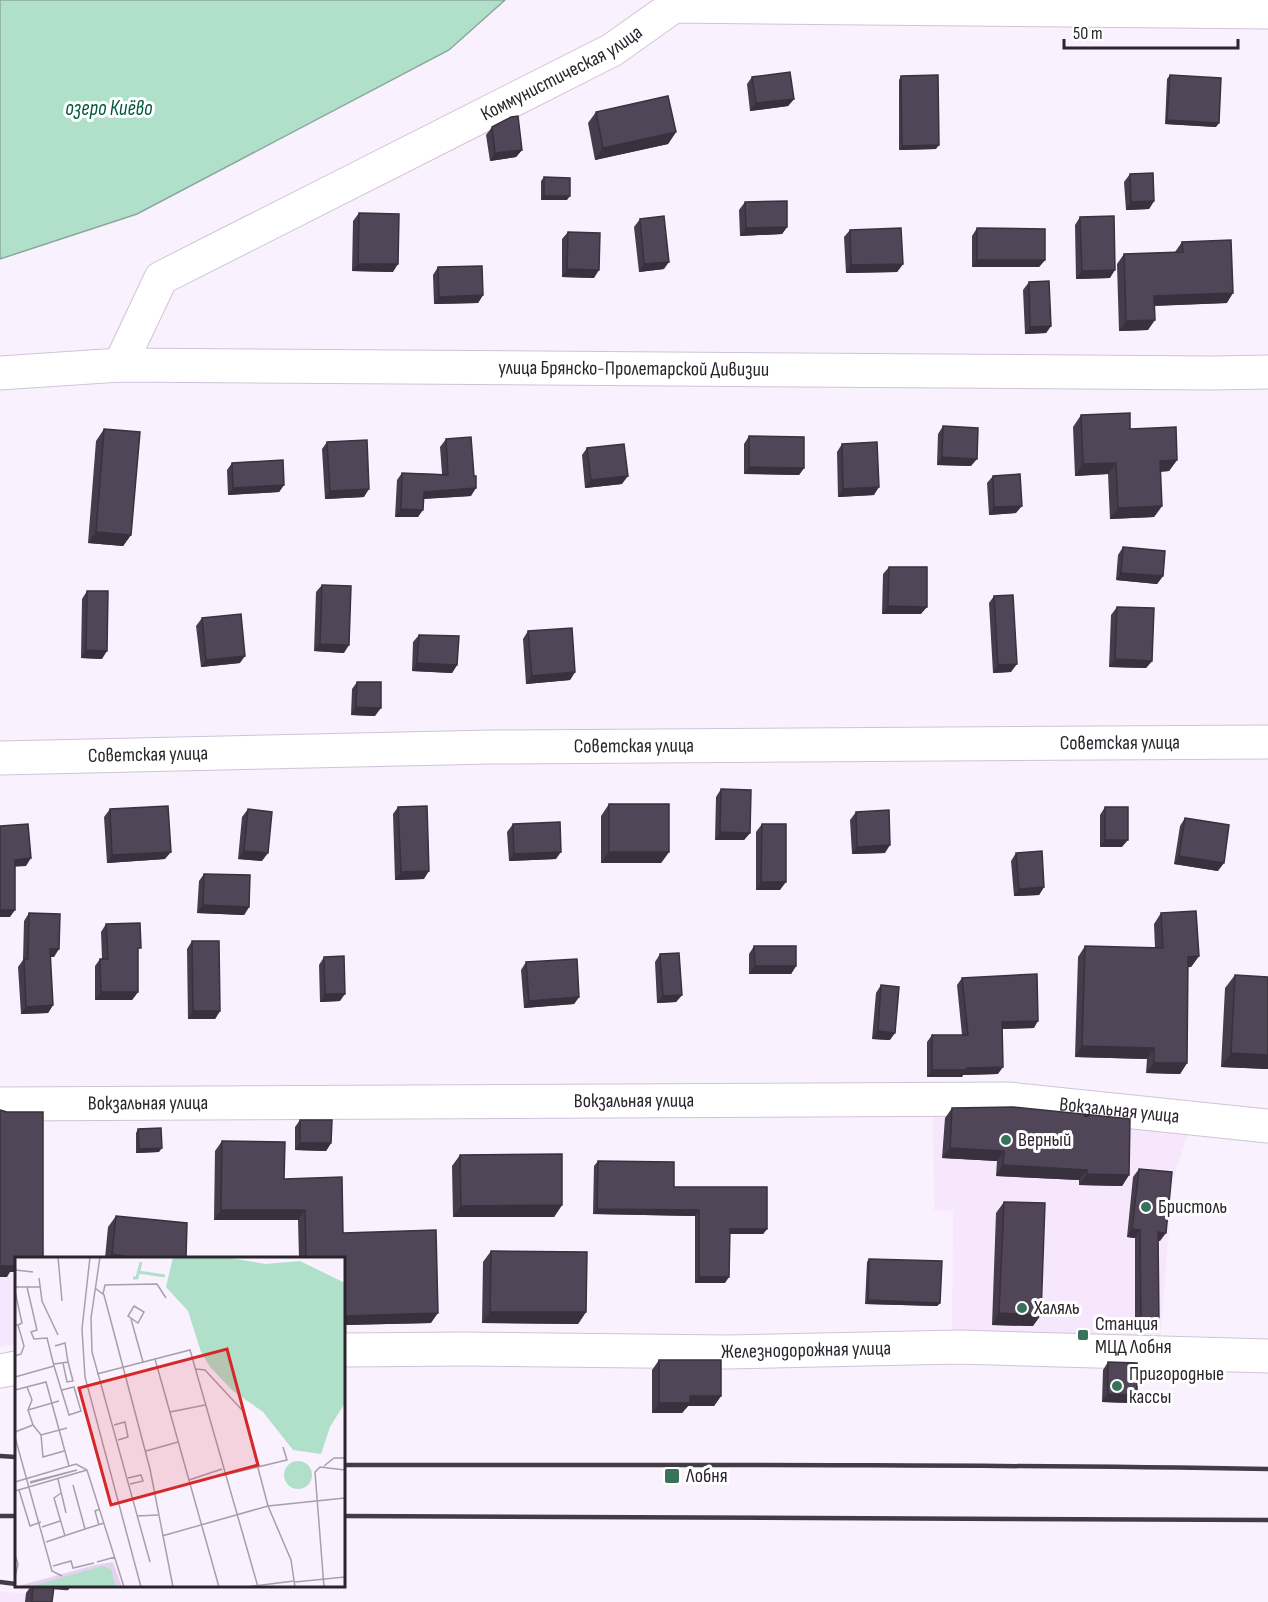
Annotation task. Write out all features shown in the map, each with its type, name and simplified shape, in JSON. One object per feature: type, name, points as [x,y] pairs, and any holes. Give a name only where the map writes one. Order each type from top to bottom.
[{"type":"street","name":"Коммунистическая улица","points":[[120,365],[161,278],[612,50],[674,6],[1268,12]]},
{"type":"street","name":"улица Брянско-Пролетарской Дивизии","points":[[0,373],[120,365],[1268,372]]},
{"type":"street","name":"Советская улица","points":[[0,758],[492,747],[1268,742]]},
{"type":"street","name":"Вокзальная улица","points":[[0,1104],[1009,1099],[1268,1126]]},
{"type":"street","name":"Железнодорожная улица","points":[[345,1350],[727,1352],[958,1347],[1268,1356]]},
{"type":"street","points":[[0,1371],[15,1368]]},
{"type":"shaded area","points":[[933,1107],[1191,1123],[1173,1180],[1160,1341],[952,1333],[953,1211],[934,1210]]},
{"type":"shaded area","points":[[0,1116],[40,1211],[46,1257],[15,1257],[15,1344],[0,1347]]},
{"type":"shaded area","points":[[0,1592],[26,1593],[25,1602],[0,1602]]},
{"type":"water","name":"озеро Киёво","points":[[0,0],[505,0],[449,50],[137,214],[0,259]]},
{"type":"building","points":[[790,72],[794,99],[756,103],[752,77]]},
{"type":"building","points":[[938,75],[939,145],[902,146],[901,76]]},
{"type":"building","points":[[1170,75],[1221,78],[1219,123],[1167,120]]},
{"type":"building","points":[[668,96],[676,132],[603,148],[596,112]]},
{"type":"building","points":[[518,116],[522,150],[495,153],[492,127],[511,117]]},
{"type":"building","points":[[1153,173],[1154,201],[1131,202],[1130,174]]},
{"type":"building","points":[[544,177],[570,178],[570,196],[544,196]]},
{"type":"building","points":[[787,201],[787,227],[746,228],[745,202]]},
{"type":"building","points":[[359,213],[399,214],[398,264],[358,264]]},
{"type":"building","points":[[664,216],[669,262],[644,264],[640,219]]},
{"type":"building","points":[[1114,216],[1115,270],[1082,271],[1080,217]]},
{"type":"building","points":[[901,228],[903,264],[851,265],[850,230]]},
{"type":"building","points":[[977,228],[1045,229],[1045,260],[977,260]]},
{"type":"building","points":[[568,232],[600,233],[599,270],[567,269]]},
{"type":"building","points":[[1231,240],[1233,293],[1154,296],[1155,320],[1126,321],[1124,254],[1183,252],[1182,242]]},
{"type":"building","points":[[482,266],[483,295],[439,297],[438,267]]},
{"type":"building","points":[[1049,281],[1051,326],[1030,327],[1029,282]]},
{"type":"building","points":[[1130,413],[1130,429],[1176,427],[1177,460],[1160,461],[1162,506],[1118,508],[1116,463],[1083,464],[1081,415]]},
{"type":"building","points":[[943,426],[978,428],[977,459],[942,457]]},
{"type":"building","points":[[104,429],[140,432],[131,535],[96,532]]},
{"type":"building","points":[[749,436],[804,437],[804,468],[749,467]]},
{"type":"building","points":[[471,437],[476,488],[424,492],[423,510],[401,509],[402,473],[448,475],[446,439]]},
{"type":"building","points":[[367,440],[369,489],[330,491],[327,442]]},
{"type":"building","points":[[877,442],[879,487],[843,489],[842,444]]},
{"type":"building","points":[[624,444],[628,476],[591,480],[587,448]]},
{"type":"building","points":[[283,460],[284,485],[233,488],[232,463]]},
{"type":"building","points":[[1020,474],[1022,506],[994,507],[993,476]]},
{"type":"building","points":[[1123,547],[1165,551],[1163,576],[1121,573]]},
{"type":"building","points":[[889,567],[927,567],[927,607],[888,606]]},
{"type":"building","points":[[322,585],[351,586],[349,645],[320,644]]},
{"type":"building","points":[[87,591],[108,591],[107,651],[86,650]]},
{"type":"building","points":[[1013,595],[1017,664],[998,665],[994,596]]},
{"type":"building","points":[[1117,607],[1154,608],[1152,661],[1115,659]]},
{"type":"building","points":[[241,614],[245,656],[206,660],[202,618]]},
{"type":"building","points":[[572,628],[575,672],[532,676],[528,631]]},
{"type":"building","points":[[419,635],[459,636],[457,665],[417,663]]},
{"type":"building","points":[[357,682],[381,682],[381,708],[356,707]]},
{"type":"building","points":[[721,789],[751,790],[750,833],[720,832]]},
{"type":"building","points":[[609,804],[669,804],[669,852],[609,852]]},
{"type":"building","points":[[168,806],[171,852],[112,855],[110,809]]},
{"type":"building","points":[[427,806],[429,871],[401,872],[398,807]]},
{"type":"building","points":[[1105,807],[1128,807],[1128,840],[1105,840]]},
{"type":"building","points":[[248,809],[272,812],[268,853],[244,851]]},
{"type":"building","points":[[889,810],[890,845],[857,847],[856,812]]},
{"type":"building","points":[[1185,818],[1229,825],[1224,863],[1179,856]]},
{"type":"building","points":[[560,822],[561,852],[514,854],[513,824]]},
{"type":"building","points":[[28,824],[31,858],[15,860],[15,910],[0,910],[0,826]]},
{"type":"building","points":[[762,824],[786,824],[786,882],[761,882]]},
{"type":"building","points":[[1042,851],[1044,887],[1019,889],[1016,853]]},
{"type":"building","points":[[204,874],[250,875],[249,907],[203,905]]},
{"type":"building","points":[[1196,911],[1199,956],[1188,957],[1187,1063],[1154,1063],[1154,1048],[1082,1046],[1085,946],[1163,948],[1161,913]]},
{"type":"building","points":[[29,913],[60,914],[59,949],[50,949],[53,1005],[26,1007],[24,959],[28,959]]},
{"type":"building","points":[[140,923],[138,992],[101,992],[100,959],[108,959],[106,924]]},
{"type":"building","points":[[192,941],[219,941],[220,1011],[193,1011]]},
{"type":"building","points":[[754,946],[796,946],[796,966],[755,966]]},
{"type":"building","points":[[679,953],[682,995],[663,996],[660,954]]},
{"type":"building","points":[[344,956],[345,994],[325,994],[324,957]]},
{"type":"building","points":[[577,959],[579,997],[529,1001],[526,962]]},
{"type":"building","points":[[1037,974],[1038,1021],[1002,1022],[1003,1067],[932,1070],[932,1035],[968,1035],[962,978]]},
{"type":"building","points":[[1235,975],[1268,977],[1268,1055],[1231,1053]]},
{"type":"building","points":[[881,985],[899,987],[895,1033],[878,1031]]},
{"type":"building","points":[[1013,1107],[1130,1119],[1129,1175],[1087,1174],[1087,1170],[1003,1165],[1004,1151],[950,1148],[952,1108]]},
{"type":"building","points":[[0,1110],[43,1112],[43,1257],[15,1257],[14,1266],[0,1266]]},
{"type":"building","points":[[300,1120],[332,1120],[331,1143],[300,1143]]},
{"type":"building","points":[[161,1128],[162,1148],[139,1149],[138,1129]]},
{"type":"building","points":[[222,1141],[285,1142],[284,1179],[342,1177],[343,1233],[436,1230],[438,1313],[345,1316],[345,1257],[306,1257],[305,1210],[221,1210]]},
{"type":"building","points":[[562,1154],[562,1205],[461,1206],[460,1155]]},
{"type":"building","points":[[598,1161],[674,1162],[674,1187],[767,1187],[767,1229],[730,1229],[729,1277],[699,1277],[699,1210],[597,1209]]},
{"type":"building","points":[[1139,1169],[1172,1172],[1166,1233],[1158,1232],[1159,1325],[1141,1325],[1140,1230],[1132,1229]]},
{"type":"building","points":[[1004,1202],[1045,1203],[1041,1315],[999,1313]]},
{"type":"building","points":[[116,1216],[187,1223],[186,1257],[129,1257],[112,1254]]},
{"type":"building","points":[[491,1251],[587,1252],[586,1312],[490,1312]]},
{"type":"building","points":[[869,1259],[942,1261],[940,1303],[868,1300]]},
{"type":"building","points":[[659,1360],[721,1360],[721,1396],[690,1396],[690,1403],[659,1403]]},
{"type":"building","name":"Пригородные кассы","points":[[1108,1362],[1137,1363],[1137,1395],[1108,1394]]},
{"type":"building","points":[[33,1587],[54,1587],[52,1602],[32,1602]]},
{"type":"railway","points":[[0,1456],[15,1457]]},
{"type":"railway","points":[[345,1465],[1268,1469]]},
{"type":"railway","points":[[0,1516],[15,1516]]},
{"type":"railway","points":[[345,1516],[1268,1520]]},
{"type":"railway","points":[[0,1582],[15,1584]]},
{"type":"railway","points":[[54,1587],[67,1588]]},
{"type":"place","name":"Верный","points":[[1006,1140]]},
{"type":"place","name":"Бристоль","points":[[1146,1207]]},
{"type":"place","name":"Халяль","points":[[1022,1308]]},
{"type":"place","name":"Станция МЦД Лобня","points":[[1083,1335]]},
{"type":"place","name":"Пригородные кассы","points":[[1117,1386]]},
{"type":"place","name":"Лобня","points":[[672,1476]]}]
